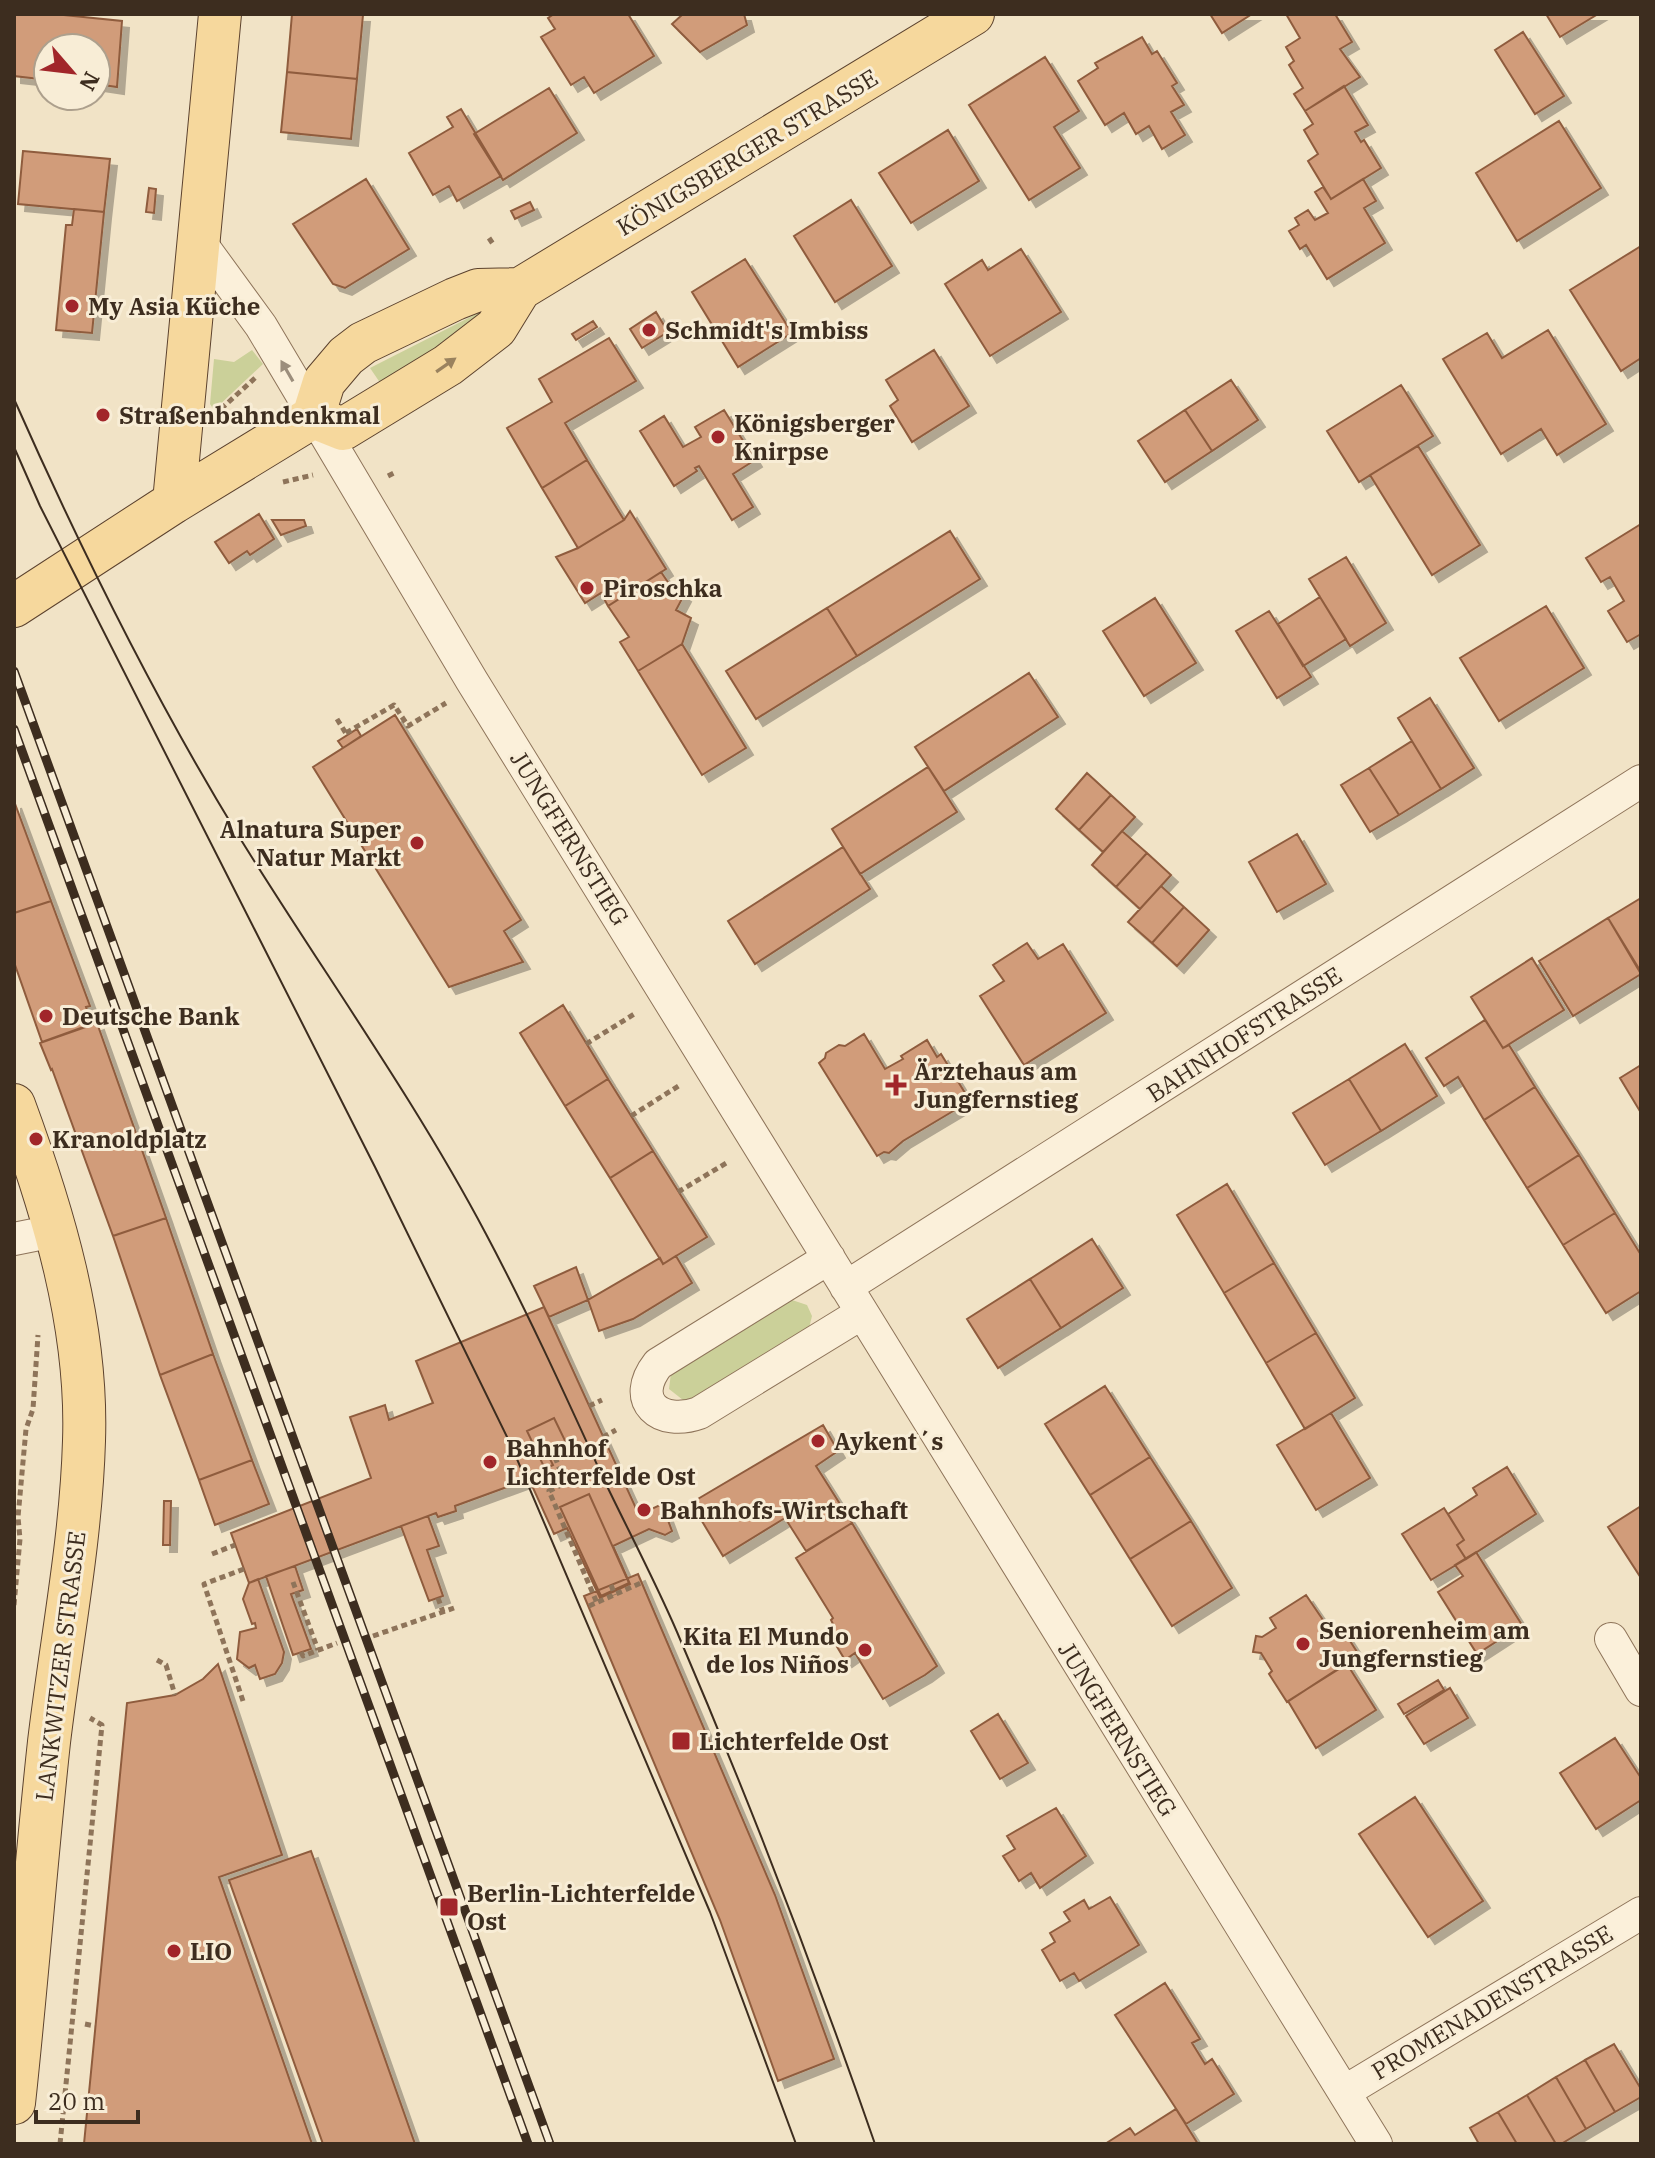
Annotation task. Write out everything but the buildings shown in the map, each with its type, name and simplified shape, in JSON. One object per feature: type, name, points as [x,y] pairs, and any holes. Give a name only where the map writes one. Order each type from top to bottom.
[{"type":"main road","points":[[174,502],[220,14]]},
{"type":"main road","name":"KÖNIGSBERGER STRASSE","points":[[520,289],[478,290],[363,343],[346,356],[324,382],[313,417],[343,429],[381,408],[448,365],[496,328],[520,289],[973,14]]},
{"type":"main road","points":[[14,606],[174,502],[313,417]]},
{"type":"main road","points":[[14,1105],[40,1174],[54,1231]]},
{"type":"main road","name":"LANKWITZER STRASSE","points":[[14,2103],[18,2033],[55,1698],[72,1580],[84,1439],[81,1367],[70,1290],[54,1231]]},
{"type":"street","name":"JUNGFERNSTIEG","points":[[199,241],[261,326],[472,681],[1376,2144]]},
{"type":"street","name":"BAHNHOFSTRASSE","points":[[854,1300],[1641,781]]},
{"type":"street","points":[[14,1239],[54,1231]]},
{"type":"street","points":[[829,1258],[658,1364],[645,1386],[647,1398],[655,1410],[667,1417],[683,1419],[699,1413],[854,1300]]},
{"type":"street","points":[[1611,1639],[1641,1690]]},
{"type":"street","name":"PROMENADENSTRASSE","points":[[1344,2092],[1641,1913]]},
{"type":"path","points":[[489,238],[493,244]]},
{"type":"path","points":[[215,414],[264,369]]},
{"type":"path","points":[[388,476],[396,472]]},
{"type":"path","points":[[337,719],[346,734],[394,705],[408,726],[446,703]]},
{"type":"path","points":[[586,1044],[636,1013]]},
{"type":"path","points":[[631,1116],[680,1085]]},
{"type":"path","points":[[678,1192],[728,1162]]},
{"type":"path","points":[[14,1605],[20,1539],[18,1517],[26,1429],[33,1409],[36,1341],[41,1317],[70,1290]]},
{"type":"path","points":[[589,1406],[602,1400]]},
{"type":"path","points":[[603,1437],[616,1430]]},
{"type":"path","points":[[555,1457],[565,1483],[549,1491],[597,1603]]},
{"type":"path","points":[[212,1554],[235,1545]]},
{"type":"path","points":[[243,1701],[204,1584],[244,1569]]},
{"type":"path","points":[[293,1582],[318,1650]]},
{"type":"path","points":[[589,1606],[643,1582]]},
{"type":"path","points":[[611,1585],[615,1595]]},
{"type":"path","points":[[438,1598],[443,1612]]},
{"type":"path","points":[[373,1636],[454,1608]]},
{"type":"path","points":[[301,1652],[303,1656],[337,1643]]},
{"type":"path","points":[[157,1660],[166,1665],[175,1695]]},
{"type":"path","points":[[55,1698],[102,1725],[60,2144]]},
{"type":"path","points":[[85,2024],[95,2026]]},
{"type":"green space","points":[[488,308],[491,313],[383,387],[370,368]]},
{"type":"green space","points":[[252,350],[263,364],[214,410],[210,404],[214,359],[234,362]]},
{"type":"green space","points":[[792,1300],[807,1305],[812,1316],[809,1328],[697,1397],[683,1400],[669,1389],[671,1373]]},
{"type":"tram line","points":[[14,399],[91,566],[176,729],[269,885],[428,1132],[517,1295],[660,1594],[704,1695],[780,1886],[875,2144]]},
{"type":"tram line","points":[[14,447],[40,506],[375,1167],[511,1445],[710,1912],[796,2144]]},
{"type":"railway","points":[[14,671],[550,2144]]},
{"type":"railway","points":[[14,729],[528,2144]]},
{"type":"place","name":"My Asia Küche","points":[[72,306]]},
{"type":"place","name":"Schmidt's Imbiss","points":[[649,330]]},
{"type":"place","name":"Straßenbahndenkmal","points":[[103,415]]},
{"type":"place","name":"Königsberger Knirpse","points":[[718,437]]},
{"type":"place","name":"Piroschka","points":[[587,588]]},
{"type":"place","name":"Alnatura Super Natur Markt","points":[[417,843]]},
{"type":"place","name":"Deutsche Bank","points":[[46,1016]]},
{"type":"place","name":"Ärztehaus am Jungfernstieg","points":[[896,1085]]},
{"type":"place","name":"Kranoldplatz","points":[[36,1139]]},
{"type":"place","name":"Aykent´s","points":[[818,1441]]},
{"type":"place","name":"Bahnhof Lichterfelde Ost","points":[[490,1462]]},
{"type":"place","name":"Bahnhofs-Wirtschaft","points":[[644,1510]]},
{"type":"place","name":"Seniorenheim am Jungfernstieg","points":[[1303,1644]]},
{"type":"place","name":"Kita El Mundo de los Niños","points":[[865,1650]]},
{"type":"place","name":"Lichterfelde Ost","points":[[681,1741]]},
{"type":"place","name":"Berlin-Lichterfelde Ost","points":[[449,1907]]},
{"type":"place","name":"LIO","points":[[174,1951]]}]
